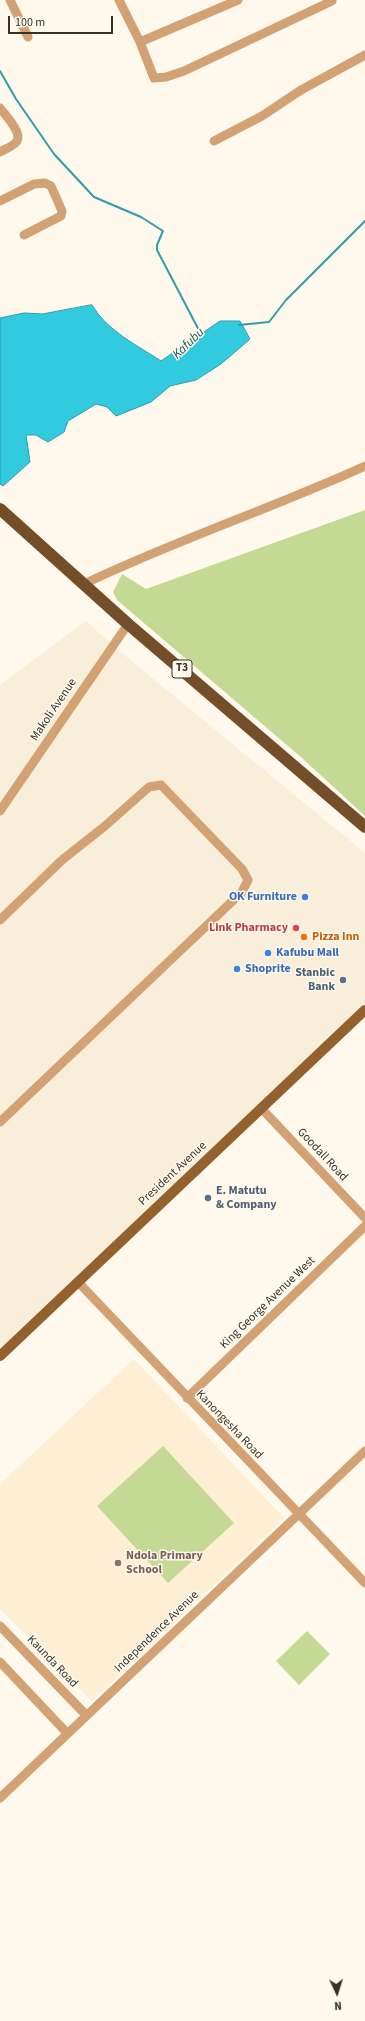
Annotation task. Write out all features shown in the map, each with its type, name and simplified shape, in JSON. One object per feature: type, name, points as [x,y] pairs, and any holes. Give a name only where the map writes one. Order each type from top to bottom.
[{"type":"highway","name":"T3","points":[[0,509],[128,624],[365,827]]},
{"type":"main road","name":"President Avenue","points":[[0,1356],[365,1010]]},
{"type":"street","points":[[10,0],[28,37]]},
{"type":"street","points":[[119,0],[140,42],[154,78],[166,77],[184,71],[254,39],[332,0]]},
{"type":"street","points":[[140,42],[238,0]]},
{"type":"street","points":[[214,141],[262,116],[301,90],[365,55]]},
{"type":"street","points":[[0,108],[17,132],[18,137],[16,143],[0,152]]},
{"type":"street","points":[[0,201],[34,184],[45,183],[51,186],[62,211],[61,216],[24,235]]},
{"type":"street","points":[[84,584],[161,550],[326,484],[365,466]]},
{"type":"street","name":"Makoli Avenue","points":[[0,811],[128,624]]},
{"type":"street","points":[[0,920],[62,860],[105,826],[149,787],[155,785],[161,785],[242,869],[248,880],[242,892],[0,1122]]},
{"type":"street","name":"Goodall Road","points":[[261,1108],[365,1218]]},
{"type":"street","name":"King George Avenue West","points":[[187,1398],[365,1226]]},
{"type":"street","name":"Kanongesha Road","points":[[78,1282],[298,1515],[365,1583]]},
{"type":"street","name":"Independence Avenue","points":[[0,1798],[365,1450]]},
{"type":"street","name":"Kaunda Road","points":[[0,1626],[86,1715]]},
{"type":"street","points":[[0,1662],[67,1733]]},
{"type":"shaded area","points":[[86,621],[123,654],[365,853],[365,1004],[0,1350],[0,685]]},
{"type":"shaded area","name":"Ndola Primary School","points":[[134,1359],[284,1518],[92,1701],[0,1609],[0,1484]]},
{"type":"green space","points":[[365,510],[365,816],[302,758],[117,600],[113,592],[122,574],[146,589]]},
{"type":"green space","points":[[163,1446],[234,1523],[168,1583],[97,1506]]},
{"type":"green space","points":[[307,1631],[330,1654],[299,1685],[276,1661]]},
{"type":"water","points":[[92,305],[98,314],[114,330],[161,361],[220,321],[240,321],[250,339],[221,364],[196,380],[170,386],[151,402],[116,416],[107,407],[96,404],[68,421],[64,432],[48,442],[36,435],[26,435],[30,462],[3,486],[0,484],[0,318],[24,313],[42,314]]},
{"type":"waterway","points":[[0,71],[16,99],[54,154],[94,197],[141,217],[163,231],[157,245],[157,250],[202,336]]},
{"type":"waterway","name":"Kafubu","points":[[239,325],[269,322],[286,300],[365,221]]},
{"type":"place","name":"OK Furniture","points":[[305,897]]},
{"type":"place","name":"Link Pharmacy","points":[[296,928]]},
{"type":"place","name":"Pizza Inn","points":[[304,937]]},
{"type":"place","name":"Kafubu Mall","points":[[268,953]]},
{"type":"place","name":"Shoprite","points":[[237,969]]},
{"type":"place","name":"Stanbic Bank","points":[[343,980]]},
{"type":"place","name":"E. Matutu & Company","points":[[208,1198]]},
{"type":"place","name":"Ndola Primary School","points":[[118,1563]]}]
